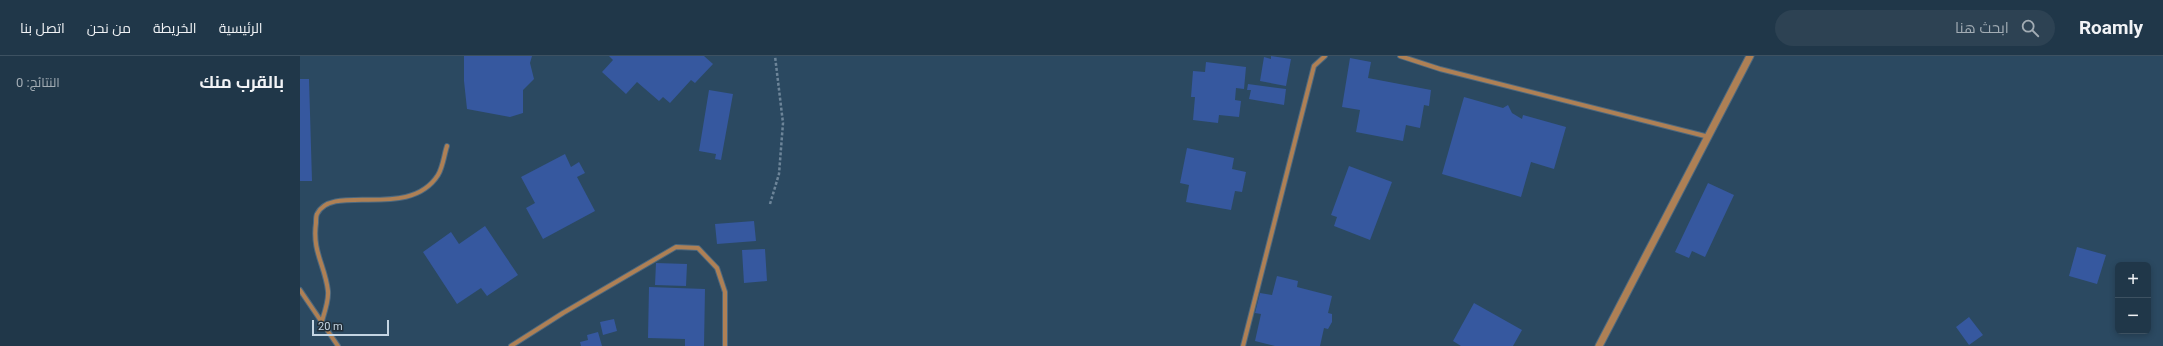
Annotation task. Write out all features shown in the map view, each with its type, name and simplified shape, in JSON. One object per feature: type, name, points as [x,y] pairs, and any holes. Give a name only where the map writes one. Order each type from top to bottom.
[{"type":"street","points":[[1243,346],[1314,66],[1325,56]]},
{"type":"street","points":[[1400,56],[1440,69],[1709,137]]},
{"type":"street","points":[[1599,346],[1750,56]]},
{"type":"street","points":[[321,324],[328,293],[315,242],[317,214],[328,202],[348,200],[396,200],[424,191],[438,175],[447,146]]},
{"type":"street","points":[[511,346],[563,313],[676,247],[698,248],[717,268],[725,292],[725,346]]},
{"type":"street","points":[[300,290],[321,324],[338,346]]},
{"type":"path","points":[[770,204],[779,174],[783,123],[775,56]]},
{"type":"building","points":[[464,56],[532,56],[530,63],[534,79],[523,90],[523,113],[510,117],[467,109],[464,81]]},
{"type":"building","points":[[609,56],[704,56],[713,64],[695,83],[691,80],[670,103],[663,97],[659,101],[637,82],[626,94],[602,72],[613,60]]},
{"type":"building","points":[[1271,56],[1291,59],[1286,86],[1260,81],[1264,57],[1271,59]]},
{"type":"building","points":[[1350,58],[1371,62],[1368,78],[1431,90],[1429,106],[1424,105],[1420,128],[1406,125],[1403,141],[1356,132],[1360,110],[1342,107]]},
{"type":"building","points":[[1206,62],[1246,67],[1244,89],[1236,88],[1235,100],[1241,101],[1239,117],[1219,115],[1218,123],[1193,120],[1195,97],[1191,97],[1193,71],[1205,72]]},
{"type":"building","points":[[300,79],[309,79],[312,181],[300,181]]},
{"type":"building","points":[[1248,84],[1286,89],[1284,105],[1249,99],[1251,90],[1247,90]]},
{"type":"building","points":[[709,90],[733,94],[721,160],[715,159],[716,154],[699,151]]},
{"type":"building","points":[[1464,97],[1503,108],[1508,105],[1512,113],[1522,119],[1523,115],[1566,127],[1554,169],[1531,162],[1521,197],[1442,174]]},
{"type":"building","points":[[1187,148],[1234,158],[1232,169],[1246,172],[1242,192],[1235,191],[1231,210],[1186,202],[1189,185],[1180,183]]},
{"type":"building","points":[[565,154],[571,167],[579,162],[585,173],[577,177],[595,211],[543,239],[526,208],[535,203],[521,177]]},
{"type":"building","points":[[1349,166],[1392,182],[1370,240],[1334,226],[1337,217],[1331,215]]},
{"type":"building","points":[[1708,183],[1734,195],[1705,257],[1692,251],[1689,258],[1675,252]]},
{"type":"building","points":[[754,221],[756,241],[717,244],[715,224]]},
{"type":"building","points":[[485,226],[518,275],[487,296],[481,288],[457,304],[423,252],[451,232],[459,244]]},
{"type":"building","points":[[2077,247],[2106,255],[2097,284],[2069,276]]},
{"type":"building","points":[[765,249],[767,281],[744,283],[742,250]]},
{"type":"building","points":[[656,263],[687,264],[686,286],[655,285]]},
{"type":"building","points":[[1277,276],[1298,281],[1297,287],[1332,296],[1328,313],[1332,314],[1332,322],[1328,329],[1324,328],[1320,346],[1275,346],[1255,341],[1261,314],[1255,313],[1260,293],[1272,295]]},
{"type":"building","points":[[649,287],[705,289],[704,346],[685,346],[685,339],[648,338]]},
{"type":"building","points":[[1474,303],[1522,330],[1513,346],[1461,346],[1453,341]]},
{"type":"building","points":[[1969,317],[1983,335],[1969,345],[1956,327]]},
{"type":"building","points":[[614,319],[617,331],[603,335],[600,322]]},
{"type":"building","points":[[598,332],[602,346],[581,346],[580,342],[588,340],[587,335]]}]
